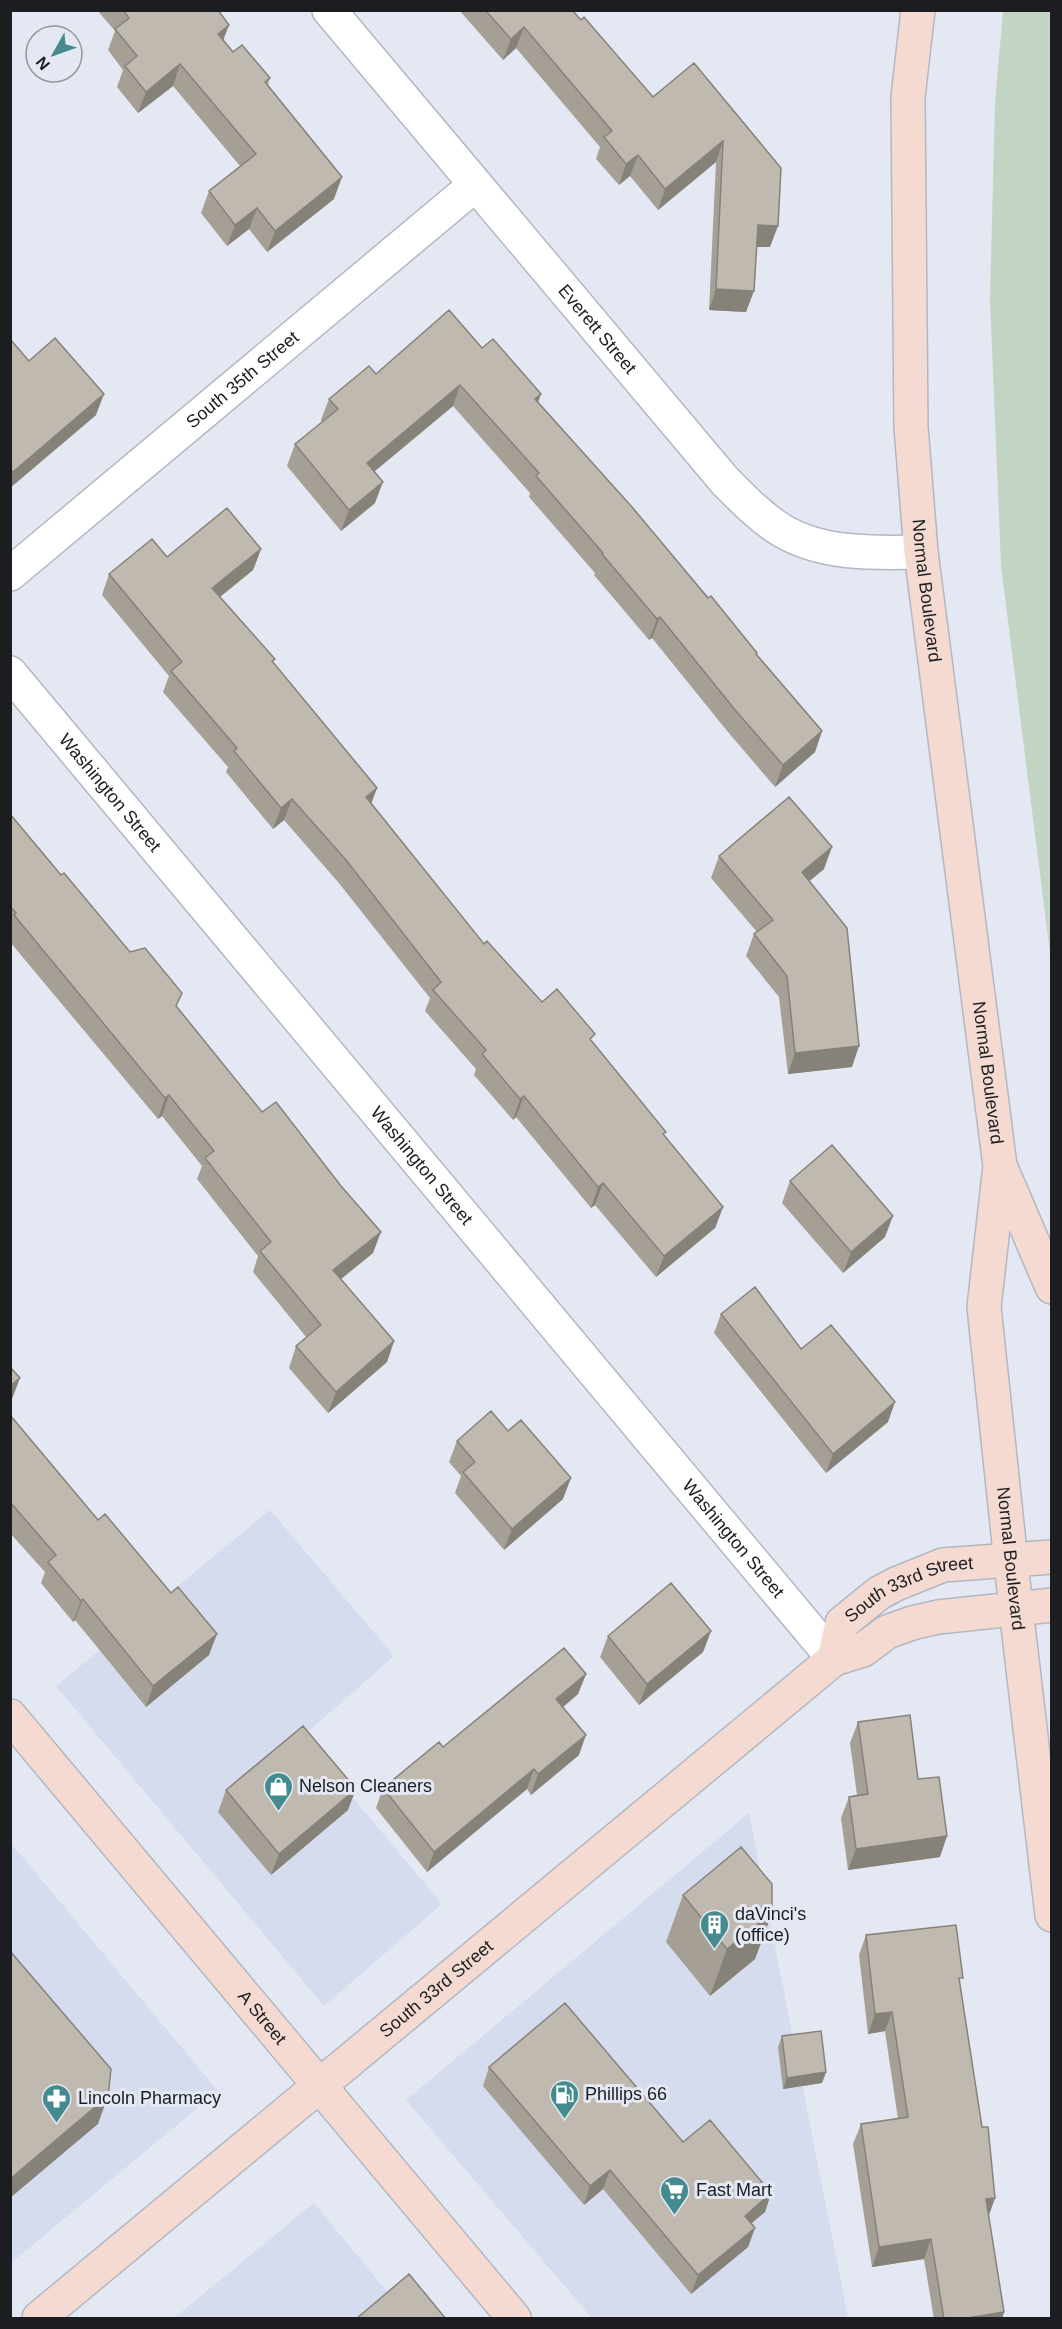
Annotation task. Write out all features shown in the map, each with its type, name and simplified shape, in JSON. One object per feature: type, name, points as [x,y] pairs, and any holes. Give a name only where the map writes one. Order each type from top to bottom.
[{"type":"main road","name":"Normal Boulevard","points":[[918,10],[908,97],[911,428],[921,552],[1000,1166],[984,1307],[1016,1610],[1052,1915]]},
{"type":"main road","name":"Normal Boulevard","points":[[1000,1166],[1052,1287]]},
{"type":"main road","name":"South 33rd Street","points":[[834,1659],[842,1623],[879,1593],[943,1565],[1052,1557]]},
{"type":"main road","name":"South 33rd Street","points":[[39,2319],[834,1659],[863,1650],[887,1632],[912,1623],[938,1617],[1052,1605]]},
{"type":"main road","name":"A Street","points":[[10,1716],[514,2319]]},
{"type":"street","name":"Everett Street","points":[[329,10],[725,481],[749,504],[781,530],[803,540],[858,552],[921,552]]},
{"type":"street","name":"South 35th Street","points":[[10,574],[475,184]]},
{"type":"street","name":"Washington Street","points":[[10,673],[834,1659]]},
{"type":"shaded area","points":[[270,1510],[394,1656],[302,1737],[442,1904],[324,2006],[56,1686]]},
{"type":"shaded area","points":[[749,1813],[848,2318],[592,2318],[406,2100]]},
{"type":"shaded area","points":[[10,1842],[218,2091],[11,2263],[10,2263]]},
{"type":"shaded area","points":[[314,2203],[409,2318],[174,2318]]},
{"type":"green space","points":[[1003,11],[1051,11],[1051,961],[1001,566],[990,299],[995,103]]},
{"type":"building","points":[[123,10],[218,10],[229,25],[218,34],[233,52],[242,45],[270,78],[265,82],[342,177],[275,231],[257,208],[235,225],[209,191],[256,154],[180,64],[146,92],[125,66],[137,56],[115,29],[129,18]]},
{"type":"building","points":[[485,10],[572,10],[581,20],[584,17],[653,97],[694,63],[781,168],[778,226],[758,225],[754,291],[716,289],[723,141],[665,189],[638,155],[626,164],[604,137],[612,131],[524,27],[511,39]]},
{"type":"building","points":[[449,310],[482,348],[493,339],[541,394],[535,399],[632,507],[708,598],[711,596],[756,654],[822,731],[783,765],[660,617],[657,619],[536,476],[539,473],[460,385],[367,463],[383,482],[349,510],[295,444],[338,409],[329,399],[369,366],[376,374]]},
{"type":"building","points":[[55,338],[104,394],[13,472],[10,468],[10,339],[29,361]]},
{"type":"building","points":[[227,508],[261,549],[212,588],[275,659],[272,661],[377,788],[366,797],[484,944],[487,941],[542,1002],[557,989],[595,1034],[590,1039],[666,1132],[663,1134],[723,1207],[664,1256],[603,1183],[598,1187],[524,1096],[520,1099],[482,1054],[486,1050],[433,990],[441,982],[346,860],[292,799],[281,808],[234,751],[237,748],[171,671],[182,662],[109,574],[152,539],[167,557]]},
{"type":"building","points":[[789,797],[832,847],[802,872],[847,928],[859,1046],[795,1053],[787,976],[754,934],[773,920],[719,856]]},
{"type":"building","points":[[10,814],[61,875],[64,873],[130,952],[145,948],[182,993],[176,1006],[262,1112],[276,1102],[341,1186],[381,1232],[333,1270],[394,1341],[336,1392],[296,1346],[321,1325],[260,1251],[271,1242],[205,1158],[214,1151],[169,1095],[165,1098],[14,915],[16,913],[10,906]]},
{"type":"building","points":[[832,1145],[893,1216],[851,1252],[790,1181]]},
{"type":"building","points":[[755,1287],[801,1349],[831,1325],[895,1402],[833,1454],[721,1314]]},
{"type":"building","points":[[10,1367],[20,1378],[10,1386]]},
{"type":"building","points":[[491,1411],[508,1431],[521,1420],[571,1478],[512,1529],[463,1472],[475,1462],[457,1441]]},
{"type":"building","points":[[10,1415],[98,1520],[105,1514],[171,1593],[178,1587],[217,1634],[153,1686],[83,1599],[81,1601],[48,1562],[56,1555],[10,1502]]},
{"type":"building","points":[[671,1583],[711,1631],[647,1684],[608,1636]]},
{"type":"building","points":[[564,1648],[586,1674],[556,1699],[586,1735],[538,1774],[534,1769],[434,1852],[383,1788],[439,1742],[443,1747]]},
{"type":"building","points":[[910,1715],[918,1779],[939,1777],[947,1836],[856,1849],[849,1797],[868,1794],[858,1722]]},
{"type":"building","points":[[303,1726],[356,1789],[279,1854],[226,1790]]},
{"type":"building","points":[[741,1847],[772,1884],[772,1913],[727,1949],[683,1895]]},
{"type":"building","points":[[956,1925],[963,1978],[959,1978],[982,2127],[988,2127],[995,2198],[986,2199],[1004,2312],[961,2319],[944,2319],[931,2239],[879,2247],[861,2124],[908,2117],[892,2012],[875,2014],[866,1935]]},
{"type":"building","points":[[10,1951],[111,2069],[108,2096],[10,2179]]},
{"type":"building","points":[[565,2003],[683,2142],[710,2120],[771,2193],[745,2216],[755,2228],[698,2275],[610,2170],[590,2186],[489,2067]]},
{"type":"building","points":[[821,2031],[826,2072],[787,2078],[782,2036]]},
{"type":"building","points":[[409,2274],[446,2319],[356,2319]]},
{"type":"place","name":"Nelson Cleaners","points":[[278,1812]]},
{"type":"place","name":"daVinci's (office)","points":[[714,1950]]},
{"type":"place","name":"Phillips 66","points":[[564,2120]]},
{"type":"place","name":"Lincoln Pharmacy","points":[[57,2124]]},
{"type":"place","name":"Fast Mart","points":[[675,2216]]}]
